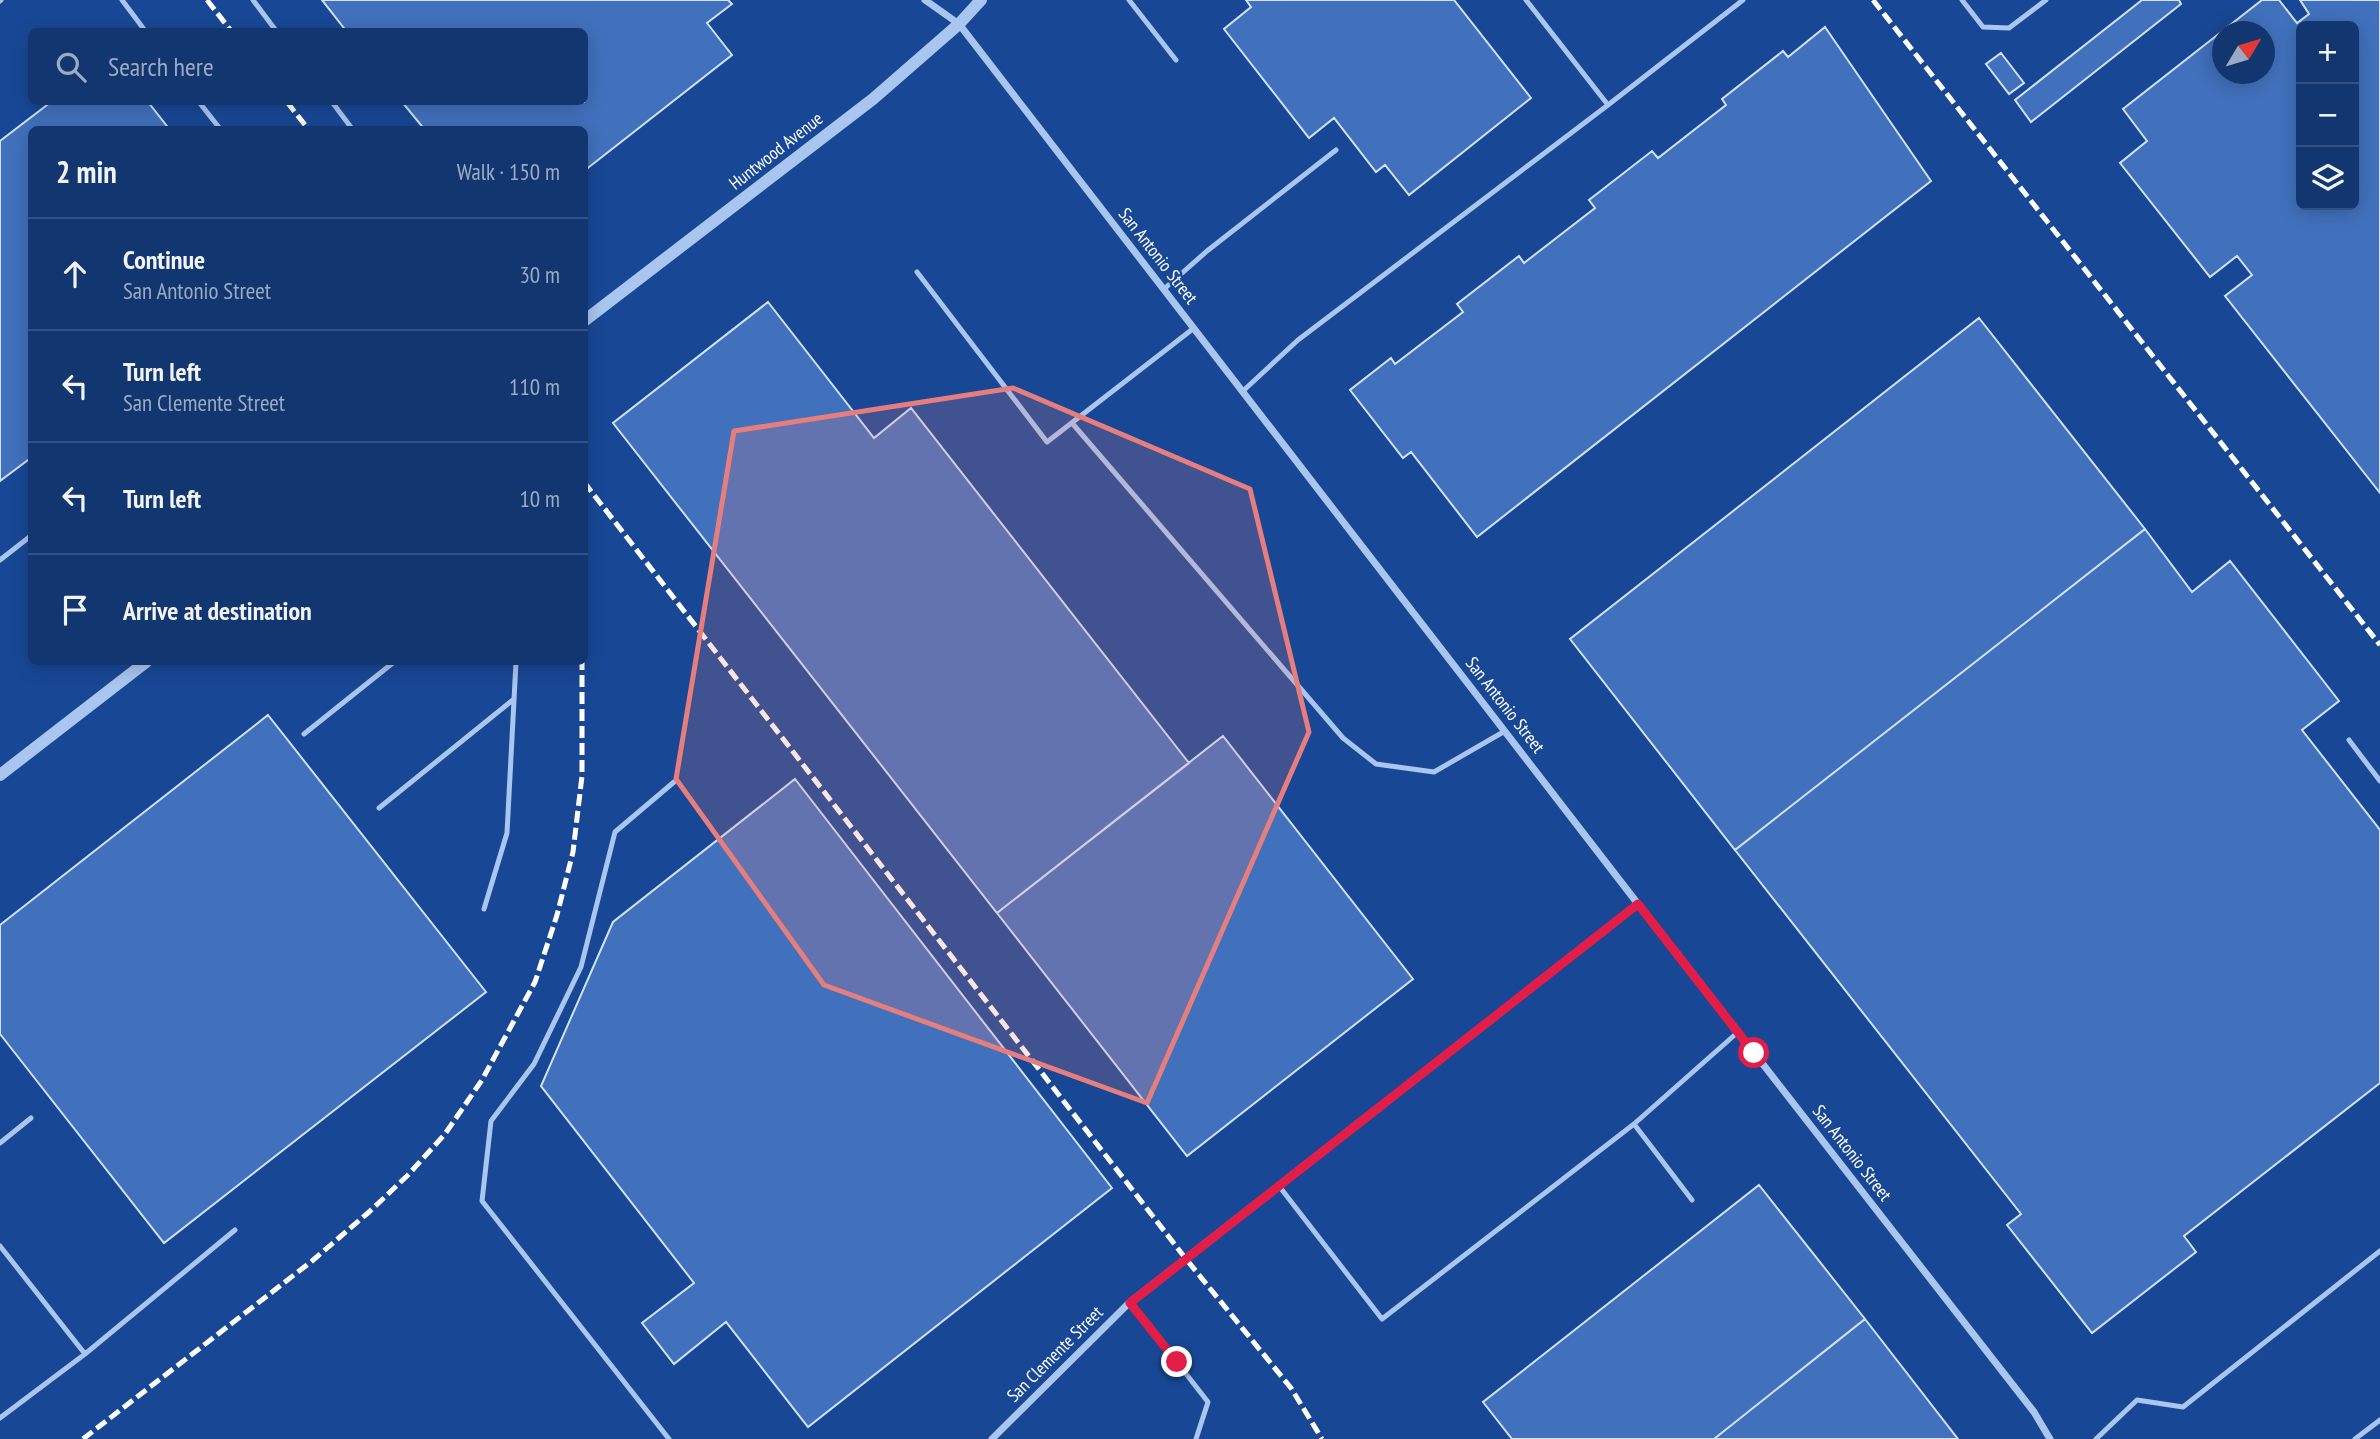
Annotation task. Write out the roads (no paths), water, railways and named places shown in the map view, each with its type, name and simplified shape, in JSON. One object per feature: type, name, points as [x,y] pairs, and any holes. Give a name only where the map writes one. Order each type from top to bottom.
[{"type":"street","name":"San Antonio Street","points":[[925,0],[959,24],[2034,1412],[2050,1439]]},
{"type":"street","name":"Huntwood Avenue","points":[[588,318],[873,99],[959,24],[981,0]]},
{"type":"street","points":[[0,775],[142,665]]},
{"type":"street","name":"San Clemente Street","points":[[992,1439],[1130,1303],[1638,904]]},
{"type":"lane","points":[[122,0],[143,28]]},
{"type":"lane","points":[[253,0],[274,28]]},
{"type":"lane","points":[[1129,0],[1175,60]]},
{"type":"lane","points":[[1526,0],[1608,105]]},
{"type":"lane","points":[[1243,391],[1298,340],[1742,0]]},
{"type":"lane","points":[[1962,0],[1983,27],[2009,29],[2046,0]]},
{"type":"lane","points":[[201,105],[217,126]]},
{"type":"lane","points":[[334,105],[350,126]]},
{"type":"lane","points":[[1164,289],[1207,251],[1336,150]]},
{"type":"lane","points":[[917,272],[1047,442],[1194,328]]},
{"type":"lane","points":[[1072,423],[1343,738],[1376,764],[1434,772],[1505,731]]},
{"type":"lane","points":[[0,560],[28,538]]},
{"type":"lane","points":[[304,734],[390,665]]},
{"type":"lane","points":[[484,909],[507,834],[516,665]]},
{"type":"lane","points":[[379,808],[514,699]]},
{"type":"lane","points":[[2349,740],[2380,781]]},
{"type":"lane","points":[[670,1439],[482,1201],[491,1121],[534,1064],[581,967],[615,832],[674,782]]},
{"type":"lane","points":[[1279,1186],[1382,1319],[1633,1124],[1738,1032]]},
{"type":"lane","points":[[0,1143],[32,1118]]},
{"type":"lane","points":[[1633,1124],[1692,1199]]},
{"type":"lane","points":[[0,1418],[85,1354],[235,1230]]},
{"type":"lane","points":[[0,1246],[85,1354]]},
{"type":"lane","points":[[2096,1439],[2137,1400],[2183,1407],[2380,1251]]},
{"type":"lane","points":[[1130,1303],[1208,1402],[1197,1439]]},
{"type":"lane","points":[[2355,1439],[2380,1420]]},
{"type":"railway","points":[[207,0],[229,28]]},
{"type":"railway","points":[[1873,0],[2380,645]]},
{"type":"railway","points":[[289,105],[306,126]]},
{"type":"railway","points":[[588,487],[1186,1259],[1291,1388],[1322,1439]]},
{"type":"railway","points":[[83,1439],[312,1261],[369,1212],[408,1175],[445,1134],[482,1080],[535,982],[557,915],[573,852],[582,776],[582,665]]}]
